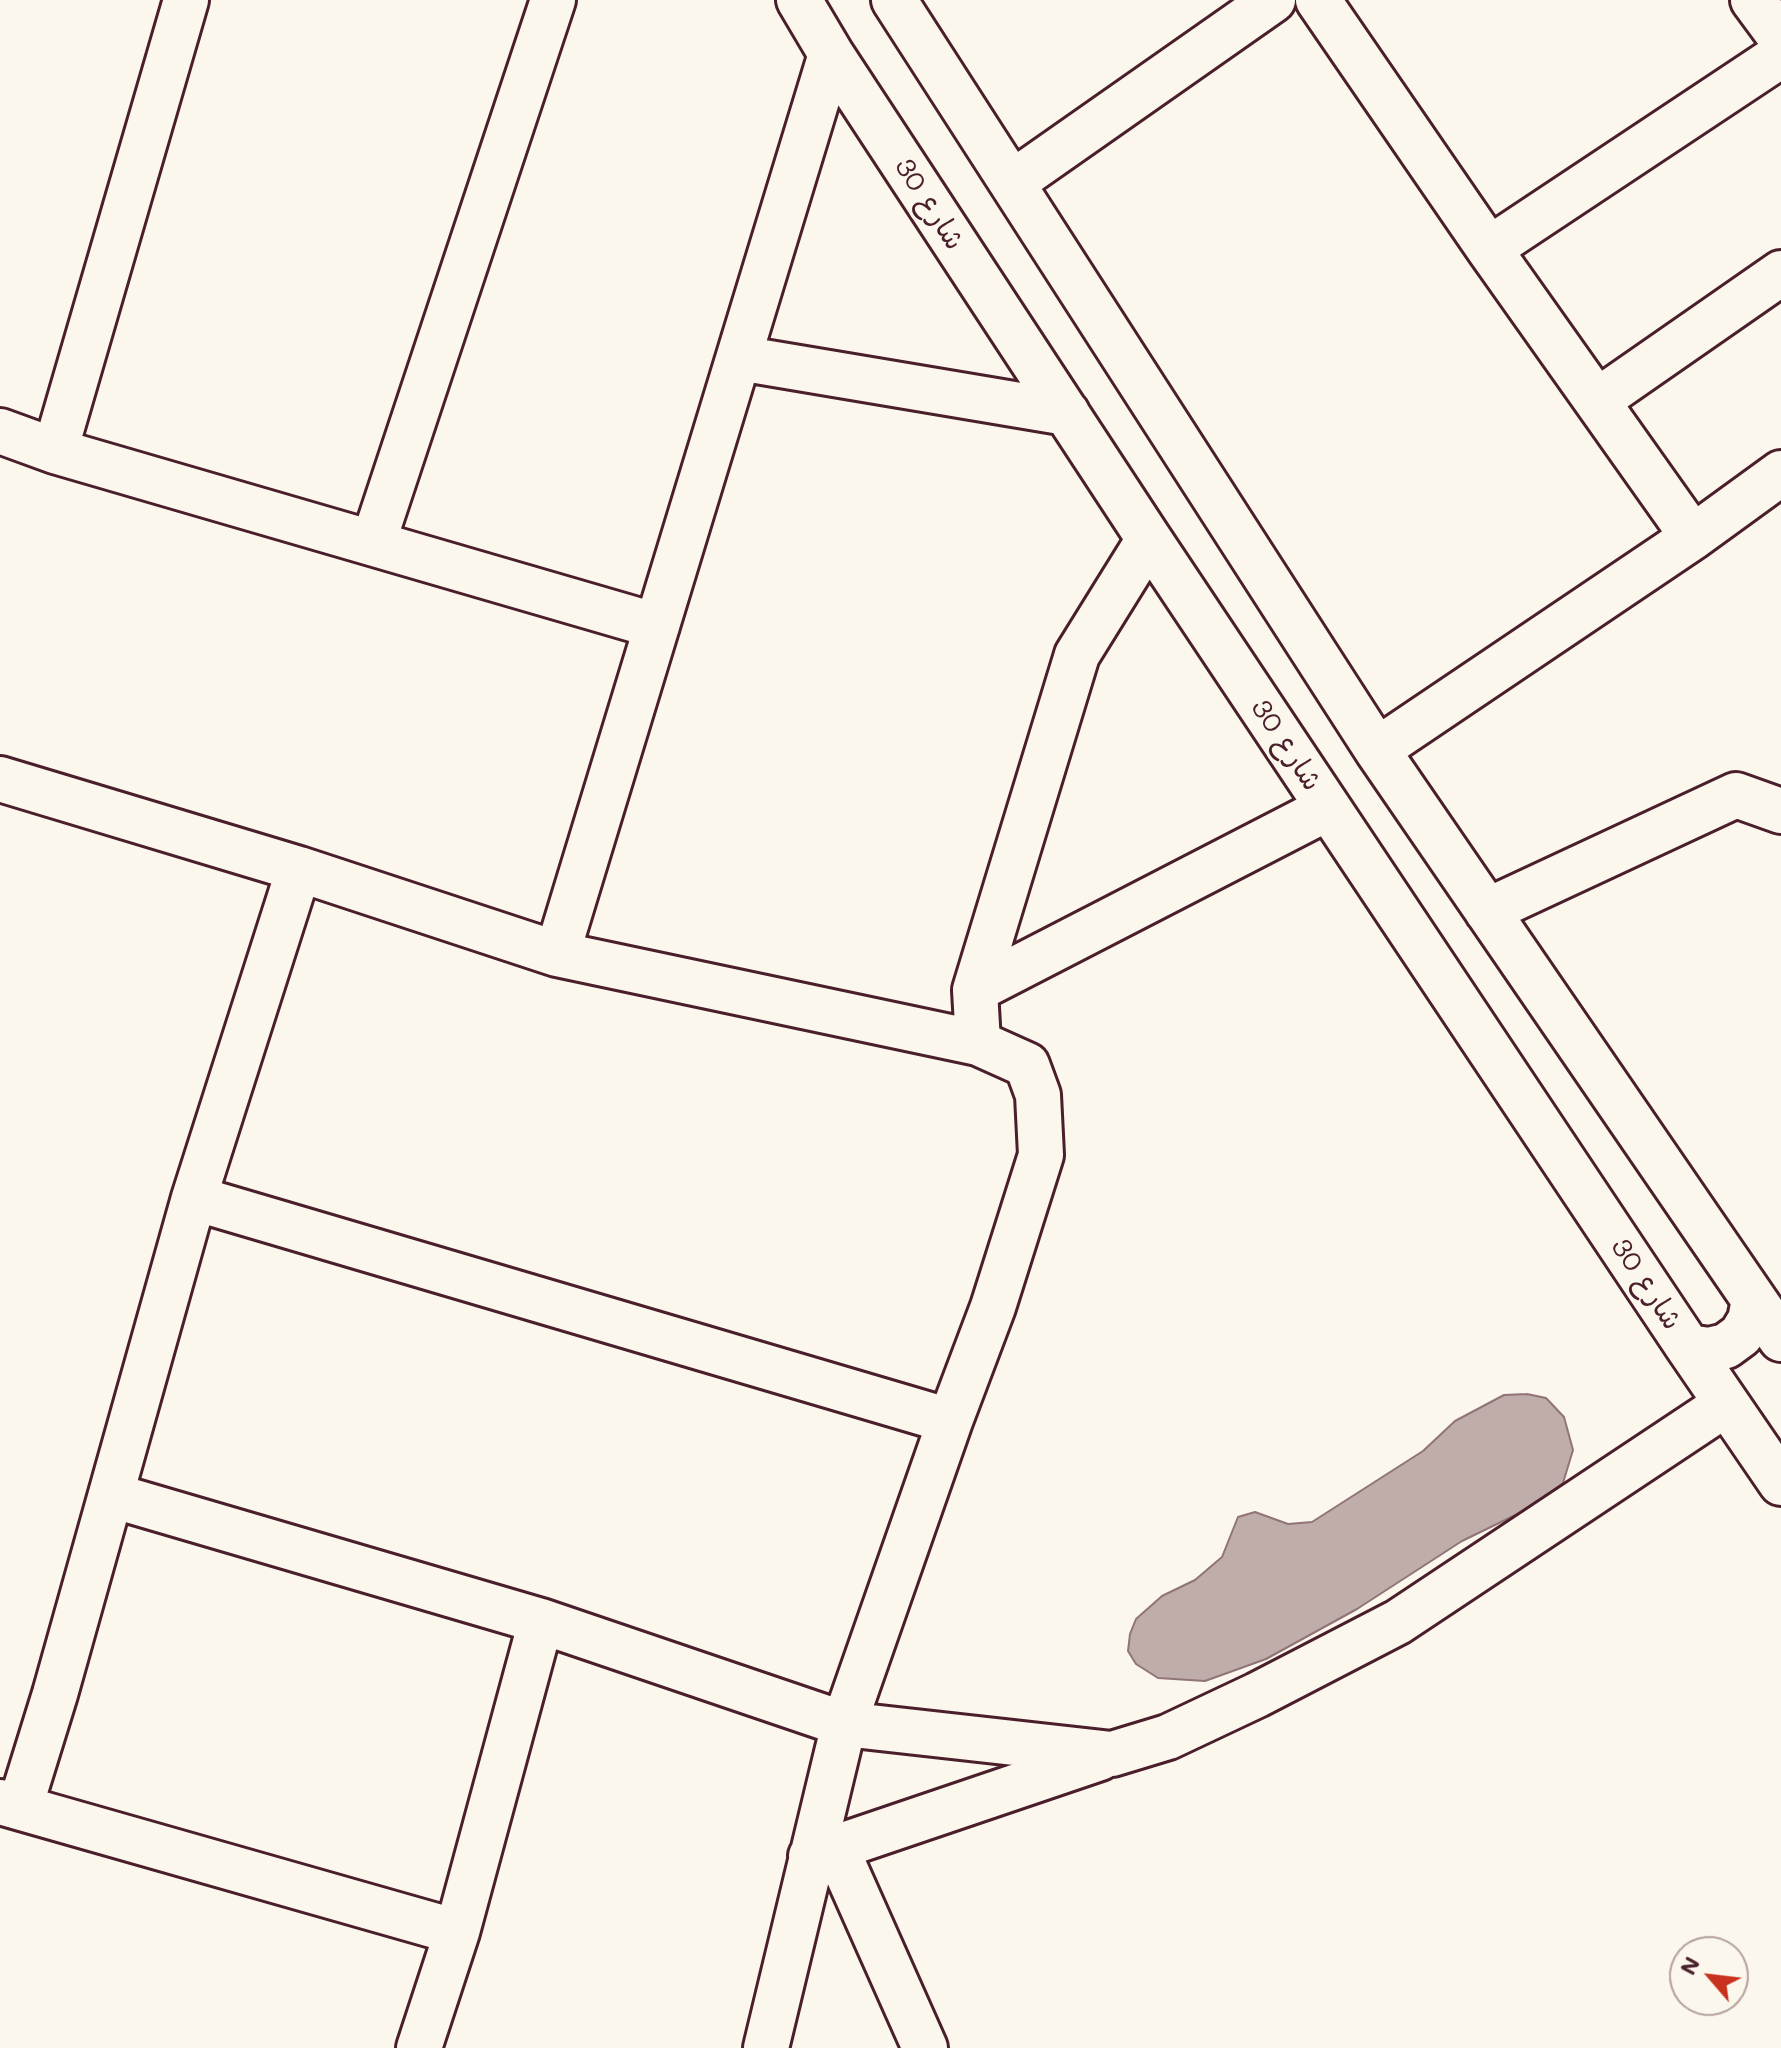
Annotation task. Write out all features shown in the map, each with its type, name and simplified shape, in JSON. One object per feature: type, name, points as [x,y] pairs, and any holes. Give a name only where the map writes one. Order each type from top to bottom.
[{"type":"street","points":[[55,451],[186,0]]},
{"type":"street","points":[[373,543],[553,0]]},
{"type":"street","name":"شارع 30","points":[[799,0],[831,54],[1149,539],[1781,1483]]},
{"type":"street","points":[[894,0],[1377,750],[1781,1339]]},
{"type":"street","points":[[1012,183],[1273,0]]},
{"type":"street","points":[[1318,0],[1693,537]]},
{"type":"street","points":[[1753,0],[1781,38]]},
{"type":"street","points":[[557,954],[831,54]]},
{"type":"street","points":[[1489,249],[1781,55]]},
{"type":"street","points":[[1597,401],[1781,273]]},
{"type":"street","points":[[739,358],[1067,413]]},
{"type":"street","points":[[0,431],[55,451],[657,626]]},
{"type":"street","points":[[1377,750],[1693,537],[1781,473]]},
{"type":"street","points":[[978,1043],[975,990],[1077,655],[1149,539]]},
{"type":"street","points":[[0,779],[299,869],[557,954],[978,1043],[1027,1065],[1038,1095],[1041,1155],[993,1307],[844,1724],[823,1852],[766,2048]]},
{"type":"street","points":[[1487,911],[1736,795],[1781,811]]},
{"type":"street","points":[[975,990],[1328,808]]},
{"type":"street","points":[[299,869],[194,1198],[55,1694],[10,1804],[457,1932]]},
{"type":"street","points":[[194,1198],[950,1421]]},
{"type":"street","points":[[1688,1347],[1709,1350],[1726,1346],[1741,1335],[1750,1320],[1754,1300]]},
{"type":"street","points":[[823,1852],[1168,1737],[1257,1695],[1398,1622],[1726,1404]]},
{"type":"street","points":[[111,1495],[541,1621],[844,1724],[1112,1754]]},
{"type":"street","points":[[419,2048],[457,1932],[541,1621]]},
{"type":"street","points":[[823,1852],[925,2048]]},
{"type":"shaded area","points":[[1527,1394],[1546,1398],[1564,1417],[1573,1450],[1563,1483],[1538,1504],[1462,1541],[1357,1609],[1266,1659],[1205,1681],[1158,1678],[1136,1664],[1128,1651],[1136,1619],[1162,1596],[1195,1580],[1222,1557],[1238,1517],[1255,1512],[1288,1524],[1312,1522],[1423,1451],[1455,1421],[1504,1395]]}]
